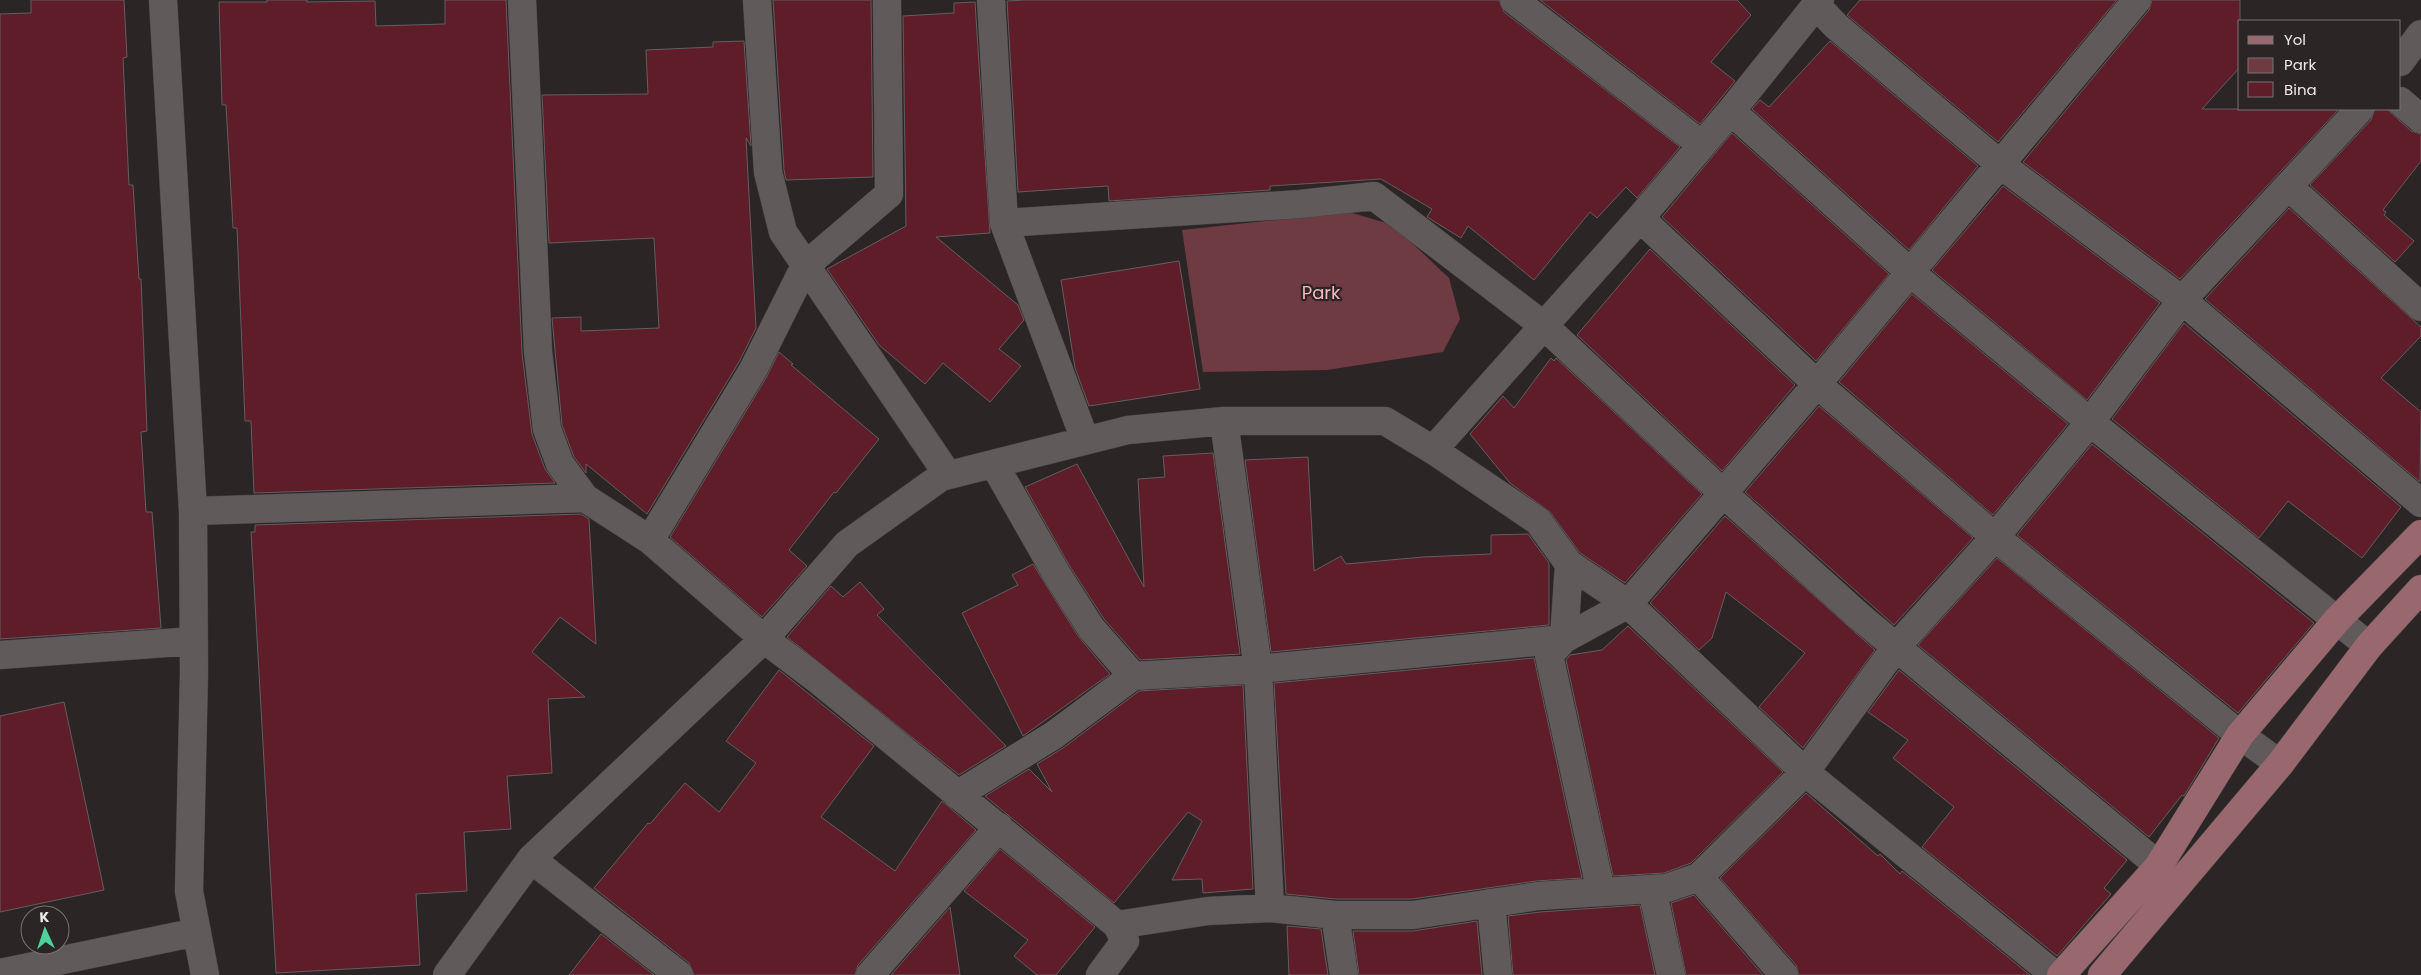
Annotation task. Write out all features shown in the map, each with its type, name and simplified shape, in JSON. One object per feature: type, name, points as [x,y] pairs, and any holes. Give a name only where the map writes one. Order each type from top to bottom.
[{"type":"main road","points":[[2061,975],[2158,867],[2240,735],[2337,620],[2421,534]]},
{"type":"main road","points":[[2102,975],[2280,764],[2368,646],[2421,589]]},
{"type":"street","points":[[163,0],[193,511],[194,641],[189,890],[206,975]]},
{"type":"street","points":[[522,0],[538,351],[547,429],[560,464],[585,498],[650,540],[764,639],[817,679],[957,795],[999,826],[1117,925],[1125,941],[1100,975]]},
{"type":"street","points":[[757,0],[768,172],[783,232],[948,475]]},
{"type":"street","points":[[650,540],[753,370],[806,266],[889,194],[887,0]]},
{"type":"street","points":[[991,0],[1004,223],[1086,440]]},
{"type":"street","points":[[1514,0],[1702,146]]},
{"type":"street","points":[[1602,892],[1549,655],[1564,639],[1628,604],[1911,273],[2137,0]]},
{"type":"street","points":[[1433,450],[1702,146],[1818,2],[1836,26],[2001,165],[2182,300],[2421,503]]},
{"type":"street","points":[[2401,61],[2421,34]]},
{"type":"street","points":[[2401,102],[2421,119]]},
{"type":"street","points":[[1117,925],[1208,911],[1270,908],[1335,915],[1413,915],[1538,896],[1667,888],[1699,877],[1805,772],[1896,647],[1995,537],[2090,422],[2182,300],[2359,110]]},
{"type":"street","points":[[1731,111],[1911,273],[2090,422],[2368,646]]},
{"type":"street","points":[[2288,186],[2421,307]]},
{"type":"street","points":[[1004,223],[1300,204],[1374,196],[1544,325],[1724,494],[1896,647],[2180,884]]},
{"type":"street","points":[[1640,218],[1817,384],[1995,537],[2240,735],[2280,764]]},
{"type":"street","points":[[1224,421],[1258,668],[1270,908]]},
{"type":"street","points":[[446,975],[531,859],[764,639],[847,544],[941,477],[1128,430],[1224,421],[1385,422],[1433,450],[1538,521],[1569,564],[1628,604],[1805,772],[2055,975]]},
{"type":"street","points":[[994,464],[1056,573],[1086,620],[1133,676]]},
{"type":"street","points":[[193,511],[585,498]]},
{"type":"street","points":[[1564,639],[1569,564]]},
{"type":"street","points":[[957,795],[1054,735],[1133,676],[1258,668],[1564,639]]},
{"type":"street","points":[[0,655],[194,641]]},
{"type":"street","points":[[870,975],[999,826]]},
{"type":"street","points":[[531,859],[673,973]]},
{"type":"street","points":[[1699,877],[1784,975]]},
{"type":"street","points":[[1652,889],[1671,975]]},
{"type":"street","points":[[1491,903],[1498,975]]},
{"type":"street","points":[[1335,915],[1344,975]]},
{"type":"street","points":[[0,973],[197,932]]},
{"type":"green space","name":"Park","points":[[1349,212],[1393,225],[1449,278],[1460,319],[1443,352],[1327,370],[1203,372],[1182,230]]},
{"type":"building","points":[[31,0],[124,0],[127,57],[123,58],[129,185],[133,185],[139,279],[141,279],[147,431],[141,432],[146,512],[152,512],[161,628],[0,639],[0,14],[31,13]]},
{"type":"building","points":[[267,0],[307,0],[307,2],[375,1],[376,26],[445,24],[445,0],[506,0],[522,353],[532,434],[545,469],[555,483],[254,493],[251,421],[245,421],[237,228],[233,228],[226,105],[222,105],[219,2],[267,2]]},
{"type":"building","points":[[773,0],[871,0],[873,177],[786,180]]},
{"type":"building","points":[[1499,0],[1504,12],[1680,147],[1637,198],[1626,187],[1597,218],[1590,212],[1534,280],[1468,226],[1461,238],[1427,217],[1432,209],[1381,179],[1270,186],[1270,190],[1109,201],[1108,186],[1018,192],[1007,1]]},
{"type":"building","points":[[1540,0],[1737,0],[1751,15],[1711,62],[1735,81],[1700,124]]},
{"type":"building","points":[[1860,0],[2117,0],[1998,142],[1847,15]]},
{"type":"building","points":[[2152,0],[2240,0],[2238,69],[2202,109],[2338,110],[2180,279],[2023,162],[2149,10]]},
{"type":"building","points":[[975,2],[990,233],[936,237],[1018,305],[1024,320],[999,349],[1021,366],[990,402],[943,363],[925,384],[879,345],[827,269],[906,226],[903,16],[954,13],[954,3]]},
{"type":"building","points":[[744,41],[751,146],[746,138],[756,328],[739,362],[647,514],[586,464],[586,473],[574,457],[562,425],[552,318],[581,317],[581,331],[659,328],[654,238],[549,243],[542,95],[648,94],[646,50],[713,47],[713,42]]},
{"type":"building","points":[[1830,41],[1978,166],[1909,250],[1752,109],[1760,100],[1769,107]]},
{"type":"building","points":[[2375,110],[2388,110],[2411,131],[2421,134],[2421,161],[2383,210],[2386,212],[2384,215],[2414,241],[2395,262],[2310,185],[2371,120]]},
{"type":"building","points":[[1732,133],[1889,274],[1816,361],[1662,217]]},
{"type":"building","points":[[2003,186],[2160,303],[2087,400],[1932,270]]},
{"type":"building","points":[[2289,208],[2421,327],[2421,336],[2381,378],[2421,412],[2420,482],[2205,299]]},
{"type":"building","points":[[1650,249],[1795,385],[1722,471],[1577,335]]},
{"type":"building","points":[[1179,261],[1200,389],[1089,406],[1075,368],[1061,280]]},
{"type":"building","points":[[1912,294],[2068,424],[1993,515],[1839,382]]},
{"type":"building","points":[[2184,323],[2401,507],[2362,558],[2288,501],[2259,538],[2112,419]]},
{"type":"building","points":[[779,352],[793,364],[791,365],[879,439],[836,493],[834,492],[789,550],[807,566],[762,617],[670,537],[766,378]]},
{"type":"building","points":[[1551,358],[1554,361],[1556,358],[1702,494],[1625,583],[1580,553],[1550,512],[1510,483],[1470,434],[1503,396],[1514,408]]},
{"type":"building","points":[[1819,406],[1973,538],[1894,625],[1745,492]]},
{"type":"building","points":[[2092,444],[2314,623],[2238,713],[2017,535]]},
{"type":"building","points":[[1213,453],[1240,654],[1140,660],[1104,619],[1069,565],[1025,487],[1077,464],[1144,587],[1138,479],[1165,477],[1163,456]]},
{"type":"building","points":[[1308,457],[1314,571],[1341,556],[1346,564],[1423,557],[1491,554],[1491,535],[1528,534],[1549,563],[1549,625],[1271,652],[1245,460]]},
{"type":"building","points":[[581,514],[589,519],[596,644],[560,617],[532,652],[585,697],[548,699],[552,773],[507,776],[511,829],[464,832],[467,891],[416,894],[420,965],[276,973],[251,532],[255,532],[255,525]]},
{"type":"building","points":[[1725,516],[1875,650],[1803,748],[1759,707],[1805,653],[1726,592],[1712,638],[1699,650],[1650,603]]},
{"type":"building","points":[[1997,558],[2219,738],[2184,796],[2182,795],[2149,837],[1918,645]]},
{"type":"building","points":[[1033,564],[1078,636],[1110,674],[1023,736],[962,613],[1018,585],[1012,575]]},
{"type":"building","points":[[860,582],[884,609],[877,615],[1006,746],[959,775],[787,637],[831,586],[843,597]]},
{"type":"building","points":[[1628,626],[1783,772],[1691,863],[1664,873],[1613,876],[1566,660],[1570,655],[1602,650]]},
{"type":"building","points":[[1534,658],[1582,878],[1536,881],[1412,899],[1336,899],[1286,894],[1274,683]]},
{"type":"building","points":[[779,670],[874,746],[821,817],[895,871],[942,801],[976,830],[858,965],[855,975],[694,975],[689,963],[594,888],[648,823],[650,824],[685,783],[719,812],[756,763],[726,741]]},
{"type":"building","points":[[1899,670],[2127,860],[2104,888],[2111,894],[2057,956],[1922,847],[1954,807],[1893,758],[1908,740],[1868,712]]},
{"type":"building","points":[[1243,685],[1253,889],[1203,893],[1202,879],[1172,880],[1202,821],[1188,812],[1114,903],[985,796],[1029,769],[1052,792],[1037,764],[1063,748],[1139,691]]},
{"type":"building","points":[[64,702],[104,890],[33,905],[20,905],[20,908],[0,912],[0,716]]},
{"type":"building","points":[[1806,793],[1878,856],[1880,854],[1900,874],[1902,871],[2030,975],[1799,975],[1796,965],[1720,878]]},
{"type":"building","points":[[1000,849],[1095,927],[1056,975],[1037,975],[1014,956],[1028,940],[964,891]]},
{"type":"building","points":[[1694,895],[1763,975],[1686,975],[1671,903]]},
{"type":"building","points":[[1640,905],[1655,975],[1513,975],[1508,916]]},
{"type":"building","points":[[950,907],[960,975],[891,975]]},
{"type":"building","points":[[1477,921],[1482,975],[1359,975],[1353,931],[1413,931]]},
{"type":"building","points":[[1287,926],[1321,929],[1328,975],[1289,975]]},
{"type":"building","points":[[601,934],[654,975],[569,975]]}]
